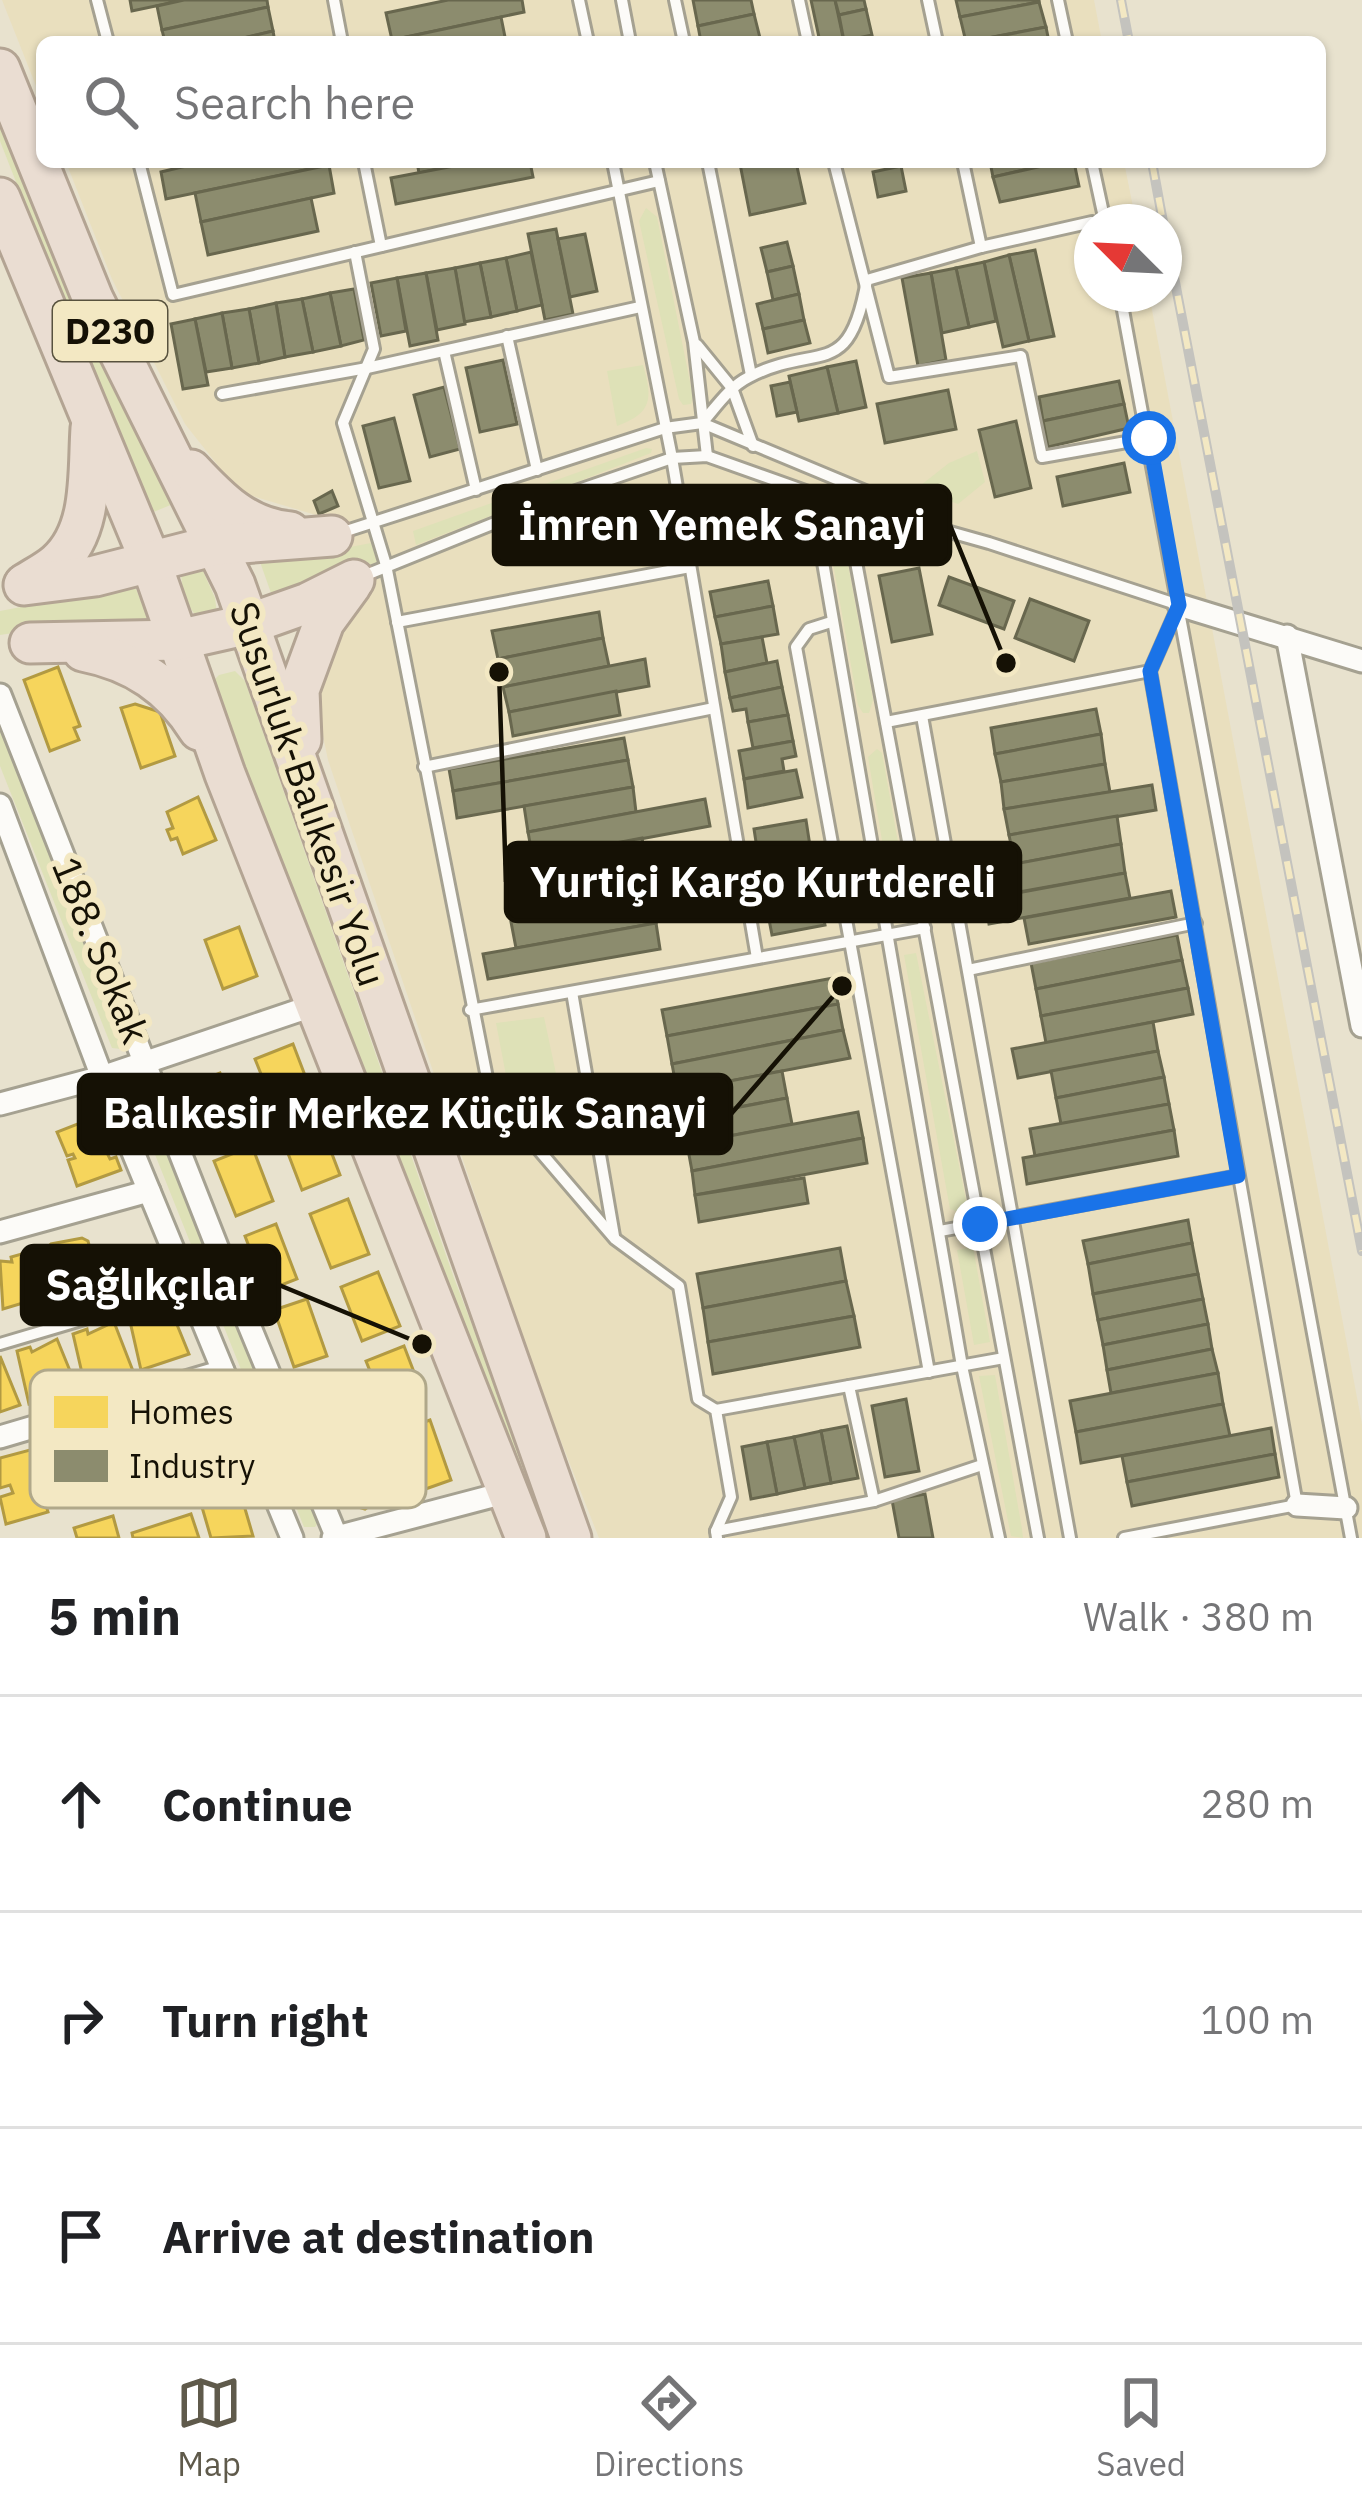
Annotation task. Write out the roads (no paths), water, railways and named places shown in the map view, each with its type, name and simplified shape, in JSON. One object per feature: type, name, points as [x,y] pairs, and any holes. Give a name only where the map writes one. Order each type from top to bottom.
[{"type":"highway","name":"Susurluk-Balıkesir Yolu","points":[[0,69],[36,158]]},
{"type":"highway","name":"Susurluk-Balıkesir Yolu","points":[[40,168],[93,299],[170,447],[249,624],[571,1538]]},
{"type":"highway","name":"Susurluk-Balıkesir Yolu","points":[[0,197],[150,560],[225,774],[526,1538]]},
{"type":"highway","points":[[92,416],[86,508],[76,537],[60,561],[24,585],[95,576],[216,545],[332,536]]},
{"type":"highway","points":[[170,447],[222,504],[256,526],[332,536]]},
{"type":"highway","points":[[225,774],[188,712],[162,684],[141,670],[95,653],[30,643],[178,640],[249,624],[308,603],[370,572]]},
{"type":"highway","points":[[303,781],[299,690],[324,622],[370,572]]},
{"type":"street","points":[[1179,605],[1362,661]]},
{"type":"street","points":[[1286,636],[1362,1026]]},
{"type":"street","name":"188. Sokak","points":[[0,695],[269,1370]]},
{"type":"street","name":"188. Sokak","points":[[0,805],[8,851],[223,1370]]},
{"type":"street","points":[[0,1104],[102,1077],[315,1006]]},
{"type":"street","points":[[0,1232],[149,1191]]},
{"type":"street","points":[[0,1437],[30,1428]]},
{"type":"street","points":[[336,1538],[508,1492]]},
{"type":"street","points":[[1297,1505],[1346,1508]]},
{"type":"street","name":"188. Sokak","points":[[280,1508],[292,1538]]},
{"type":"street","name":"188. Sokak","points":[[324,1508],[336,1538]]},
{"type":"lane","points":[[97,0],[106,36]]},
{"type":"lane","points":[[334,0],[341,36]]},
{"type":"lane","points":[[579,0],[587,36]]},
{"type":"lane","points":[[622,0],[629,36]]},
{"type":"lane","points":[[675,0],[682,36]]},
{"type":"lane","points":[[799,0],[807,36]]},
{"type":"lane","points":[[928,0],[936,36]]},
{"type":"lane","points":[[1058,0],[1065,36]]},
{"type":"lane","points":[[141,168],[173,295],[659,181]]},
{"type":"lane","points":[[365,168],[380,246]]},
{"type":"lane","points":[[614,168],[672,458],[757,958]]},
{"type":"lane","points":[[656,168],[694,342],[707,456]]},
{"type":"lane","points":[[709,168],[752,375]]},
{"type":"lane","points":[[836,168],[889,377],[1021,356],[1042,457],[1149,438]]},
{"type":"lane","points":[[964,168],[981,247]]},
{"type":"lane","points":[[1093,168],[1097,204]]},
{"type":"lane","points":[[867,280],[1074,227]]},
{"type":"lane","points":[[355,252],[374,350],[343,423],[374,521],[370,572],[397,622],[490,1094],[615,1239],[679,1286],[698,1399],[716,1410],[1004,1358]]},
{"type":"lane","points":[[702,423],[732,388],[752,375],[838,352],[860,322],[867,280]]},
{"type":"lane","points":[[222,394],[367,368],[640,307]]},
{"type":"lane","points":[[1124,312],[1351,1538]]},
{"type":"lane","points":[[507,337],[537,470]]},
{"type":"lane","points":[[694,342],[732,388],[753,446]]},
{"type":"lane","points":[[444,351],[476,490]]},
{"type":"lane","points":[[332,536],[665,428],[702,423],[989,543]]},
{"type":"lane","points":[[370,572],[672,458],[707,456],[811,493],[989,543],[1179,605]]},
{"type":"lane","points":[[811,493],[962,1366],[999,1538]]},
{"type":"lane","points":[[845,502],[1038,1538]]},
{"type":"lane","points":[[397,622],[690,567]]},
{"type":"lane","points":[[1124,1538],[1297,1505],[1150,671],[1179,605]]},
{"type":"lane","points":[[831,622],[809,629],[796,647],[929,1372]]},
{"type":"lane","points":[[886,722],[1150,671]]},
{"type":"lane","points":[[424,767],[714,708]]},
{"type":"lane","points":[[922,716],[1070,1538]]},
{"type":"lane","points":[[968,970],[1196,923]]},
{"type":"lane","points":[[470,1010],[925,928]]},
{"type":"lane","points":[[572,992],[615,1239]]},
{"type":"lane","points":[[940,1231],[1238,1176]]},
{"type":"lane","points":[[0,1344],[189,1288]]},
{"type":"lane","points":[[849,1386],[874,1501]]},
{"type":"lane","points":[[716,1410],[731,1497],[716,1534]]},
{"type":"lane","points":[[716,1534],[874,1501],[982,1465]]},
{"type":"railway","points":[[1121,0],[1128,36]]},
{"type":"railway","points":[[1153,168],[1160,204]]},
{"type":"railway","points":[[1181,312],[1362,1251]]},
{"type":"place","name":"İmren Yemek Sanayi","points":[[1006,663]]},
{"type":"place","name":"Yurtiçi Kargo Kurtdereli","points":[[499,672]]},
{"type":"place","name":"Balıkesir Merkez Küçük Sanayi","points":[[842,986]]},
{"type":"place","name":"Sağlıkçılar","points":[[422,1344]]}]
